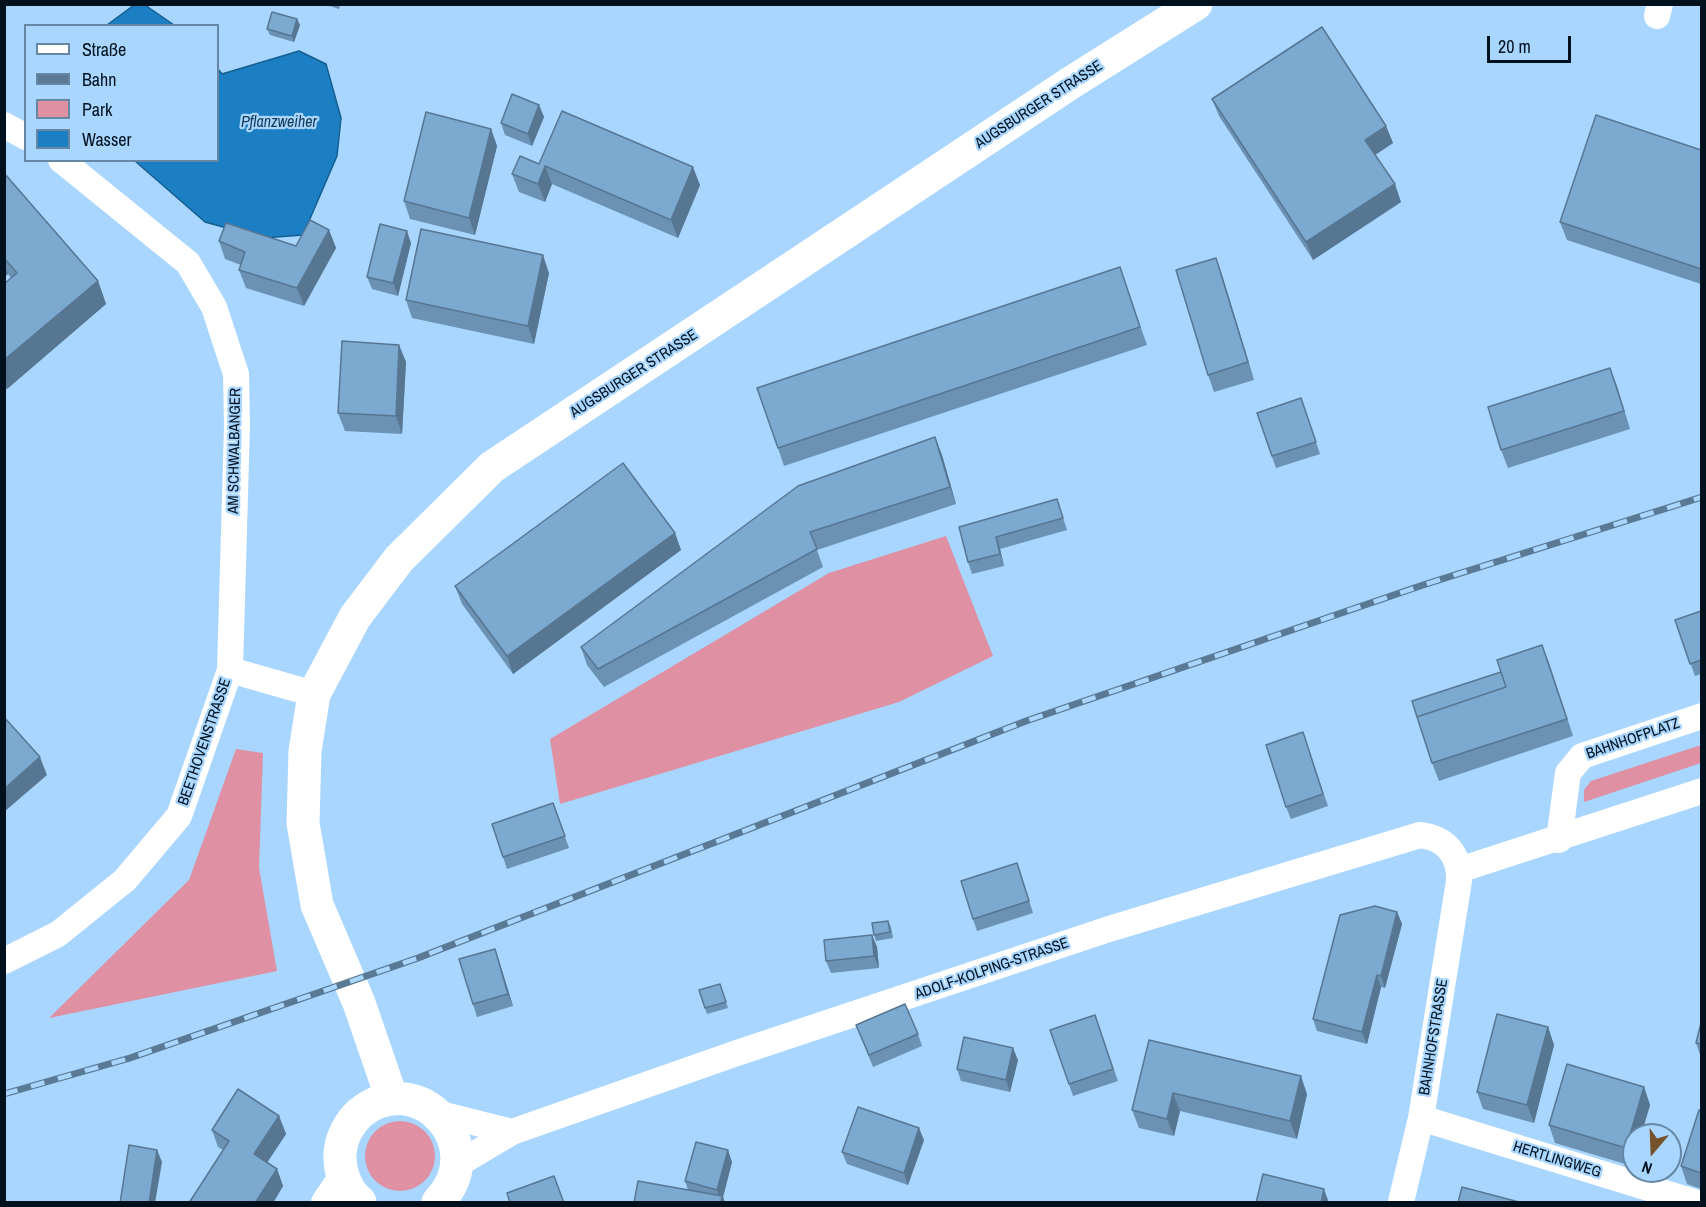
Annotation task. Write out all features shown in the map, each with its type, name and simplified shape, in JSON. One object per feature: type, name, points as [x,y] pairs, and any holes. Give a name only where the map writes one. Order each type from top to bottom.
[{"type":"main road","name":"AUGSBURGER STRASSE","points":[[380,1103],[358,1003],[317,905],[303,823],[305,751],[314,694],[355,617],[399,559],[492,467],[1072,82],[1196,4]]},
{"type":"main road","points":[[360,1203],[342,1176],[340,1150],[344,1137],[354,1120],[380,1103],[408,1100],[423,1104],[437,1113],[449,1128],[456,1145],[458,1164],[451,1185],[438,1203]]},
{"type":"street","points":[[4,125],[24,136]]},
{"type":"street","name":"AM SCHWALBANGER","points":[[63,162],[188,263],[214,307],[236,374],[237,425],[230,670]]},
{"type":"street","name":"BEETHOVENSTRASSE","points":[[4,961],[58,934],[125,880],[179,816],[230,670],[314,694]]},
{"type":"street","name":"BAHNHOFPLATZ","points":[[1559,840],[1568,773],[1582,756],[1701,716]]},
{"type":"street","points":[[1459,870],[1559,840],[1701,791]]},
{"type":"street","name":"ADOLF-KOLPING-STRASSE","points":[[458,1164],[512,1132],[734,1054],[1109,929],[1412,836],[1429,836],[1445,844],[1452,851],[1459,870]]},
{"type":"street","name":"BAHNHOFSTRASSE","points":[[1401,1203],[1420,1118],[1459,870]]},
{"type":"street","points":[[437,1113],[512,1132]]},
{"type":"street","name":"HERTLINGWEG","points":[[1420,1118],[1694,1203]]},
{"type":"street","points":[[324,1203],[342,1176]]},
{"type":"green space","points":[[946,536],[993,656],[899,702],[560,804],[550,739],[829,573]]},
{"type":"green space","points":[[1701,746],[1701,763],[1584,802],[1584,790],[1591,781]]},
{"type":"green space","points":[[236,749],[263,753],[259,868],[277,971],[49,1018],[189,880]]},
{"type":"green space","points":[[400,1121],[413,1124],[425,1131],[432,1143],[435,1156],[432,1169],[425,1181],[413,1188],[400,1191],[387,1188],[375,1181],[368,1169],[365,1156],[368,1143],[375,1131],[387,1124]]},
{"type":"water","points":[[134,5],[145,5],[173,24],[108,24]]},
{"type":"water","name":"Pflanzweiher","points":[[299,51],[326,64],[341,118],[337,156],[303,235],[263,238],[205,222],[136,162],[219,162],[219,70],[222,74]]},
{"type":"building","points":[[272,12],[297,19],[292,36],[267,29]]},
{"type":"building","points":[[1322,27],[1386,126],[1365,140],[1395,184],[1306,242],[1212,99]]},
{"type":"building","points":[[512,94],[539,105],[528,134],[501,123]]},
{"type":"building","points":[[562,111],[693,167],[671,220],[545,166],[538,184],[512,174],[520,156],[539,164]]},
{"type":"building","points":[[426,112],[491,129],[469,218],[404,201]]},
{"type":"building","points":[[1596,115],[1701,150],[1701,269],[1560,222]]},
{"type":"building","points":[[4,173],[98,281],[4,360],[4,284],[17,273],[4,258]]},
{"type":"building","points":[[310,220],[329,230],[297,288],[239,270],[245,252],[219,241],[226,223],[296,246]]},
{"type":"building","points":[[380,224],[407,231],[393,283],[367,277]]},
{"type":"building","points":[[421,229],[543,255],[528,326],[406,300]]},
{"type":"building","points":[[1216,258],[1248,362],[1208,375],[1176,270]]},
{"type":"building","points":[[1120,267],[1140,327],[778,448],[757,388]]},
{"type":"building","points":[[342,341],[399,345],[396,416],[338,413]]},
{"type":"building","points":[[1610,368],[1624,411],[1501,450],[1488,407]]},
{"type":"building","points":[[1301,398],[1316,442],[1272,456],[1257,413]]},
{"type":"building","points":[[935,437],[950,487],[810,532],[817,549],[598,669],[581,647],[798,486]]},
{"type":"building","points":[[623,463],[675,533],[507,656],[455,586]]},
{"type":"building","points":[[1057,499],[1063,518],[996,537],[1000,554],[968,562],[959,527]]},
{"type":"building","points":[[1701,611],[1701,660],[1690,664],[1675,620]]},
{"type":"building","points":[[1542,645],[1567,719],[1432,763],[1417,717],[1506,687],[1497,660]]},
{"type":"building","points":[[1501,672],[1506,687],[1417,717],[1412,701]]},
{"type":"building","points":[[4,717],[40,757],[4,789]]},
{"type":"building","points":[[1303,732],[1323,794],[1286,807],[1266,745]]},
{"type":"building","points":[[553,803],[565,836],[503,857],[492,824]]},
{"type":"building","points":[[1017,863],[1029,901],[973,919],[961,881]]},
{"type":"building","points":[[1375,906],[1397,912],[1381,976],[1377,975],[1362,1032],[1313,1019],[1340,915]]},
{"type":"building","points":[[888,921],[890,932],[874,935],[872,923]]},
{"type":"building","points":[[872,935],[874,956],[826,961],[824,940]]},
{"type":"building","points":[[495,949],[508,994],[473,1004],[459,959]]},
{"type":"building","points":[[720,984],[726,1002],[705,1008],[699,990]]},
{"type":"building","points":[[905,1004],[918,1034],[869,1055],[856,1025]]},
{"type":"building","points":[[1497,1014],[1548,1027],[1527,1105],[1477,1092]]},
{"type":"building","points":[[1095,1015],[1113,1069],[1069,1084],[1050,1030]]},
{"type":"building","points":[[1701,1023],[1701,1044],[1696,1043]]},
{"type":"building","points":[[964,1037],[1013,1048],[1006,1080],[957,1069]]},
{"type":"building","points":[[1149,1040],[1301,1076],[1290,1121],[1173,1093],[1167,1119],[1132,1110]]},
{"type":"building","points":[[1567,1064],[1644,1087],[1633,1123],[1622,1123],[1622,1147],[1549,1125]]},
{"type":"building","points":[[238,1089],[279,1116],[254,1154],[277,1169],[255,1203],[189,1203],[229,1141],[212,1130]]},
{"type":"building","points":[[858,1107],[919,1128],[904,1173],[842,1152]]},
{"type":"building","points":[[1699,1110],[1701,1111],[1701,1173],[1682,1166]]},
{"type":"building","points":[[696,1142],[728,1150],[717,1190],[685,1181]]},
{"type":"building","points":[[129,1145],[157,1150],[149,1203],[120,1203]]},
{"type":"building","points":[[1263,1174],[1324,1189],[1321,1203],[1256,1203]]},
{"type":"building","points":[[554,1176],[564,1203],[510,1203],[507,1193]]},
{"type":"building","points":[[638,1181],[722,1196],[721,1203],[634,1203]]},
{"type":"building","points":[[1462,1187],[1519,1202],[1458,1203]]},
{"type":"railway","points":[[4,1094],[130,1058],[418,958],[1026,721],[1423,585],[1702,497]]}]
